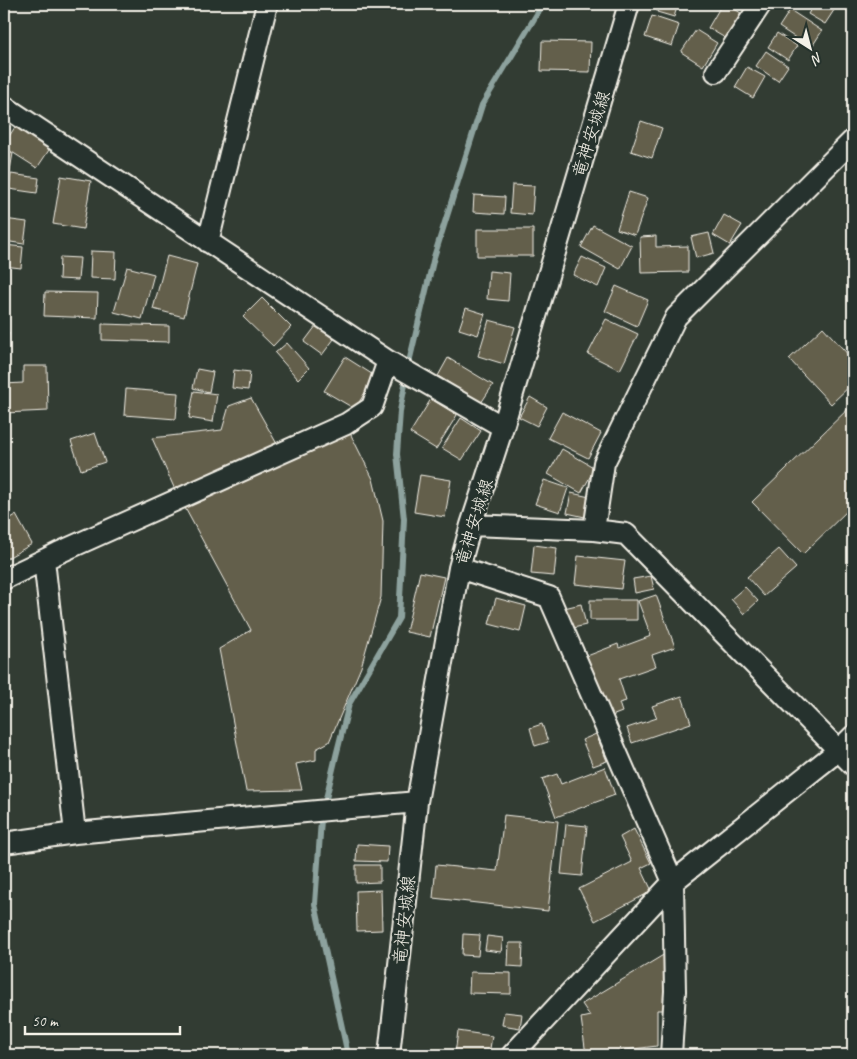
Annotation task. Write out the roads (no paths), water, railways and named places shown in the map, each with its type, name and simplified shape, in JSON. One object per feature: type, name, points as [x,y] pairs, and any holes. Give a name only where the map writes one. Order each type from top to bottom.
[{"type":"street","points":[[208,242],[267,4]]},
{"type":"street","name":"竜神安城線","points":[[389,1055],[418,802],[460,568],[471,525],[503,427],[630,4]]},
{"type":"street","points":[[716,72],[761,4]]},
{"type":"street","points":[[4,106],[388,361],[503,427]]},
{"type":"street","points":[[594,530],[604,463],[676,317],[853,140]]},
{"type":"street","points":[[4,579],[346,424],[372,408],[388,361]]},
{"type":"street","points":[[471,525],[594,530],[626,534],[846,743],[853,765]]},
{"type":"street","points":[[44,560],[76,833]]},
{"type":"street","points":[[460,568],[549,597],[673,882],[675,991],[671,1055]]},
{"type":"street","points":[[512,1055],[673,882],[846,743]]},
{"type":"street","points":[[4,843],[76,833],[418,802]]},
{"type":"waterway","points":[[348,1055],[315,904],[321,820],[349,704],[399,618],[404,519],[397,454],[400,411],[410,358],[434,257],[482,105],[543,4]]}]
